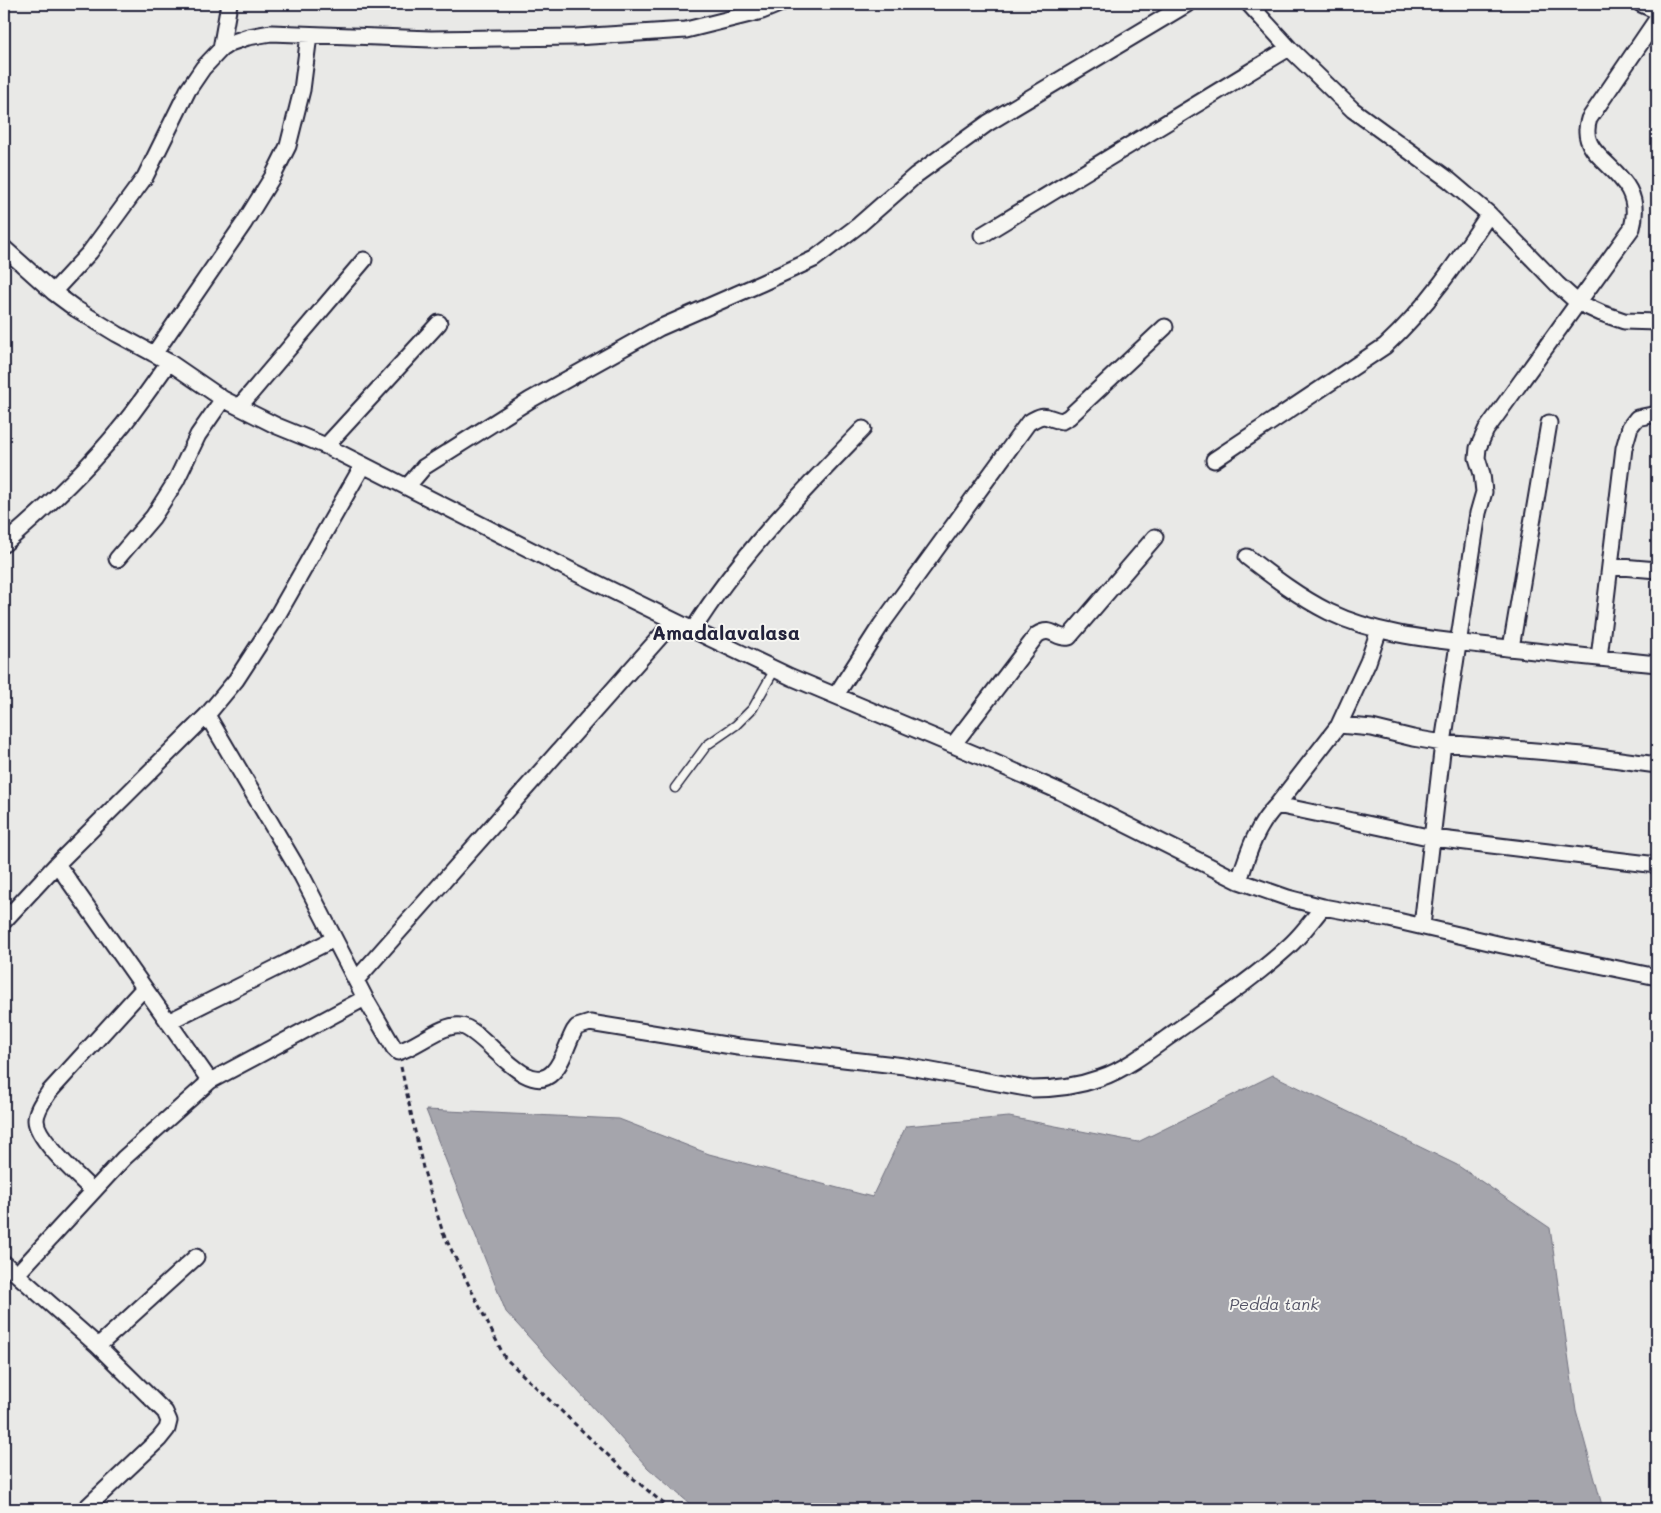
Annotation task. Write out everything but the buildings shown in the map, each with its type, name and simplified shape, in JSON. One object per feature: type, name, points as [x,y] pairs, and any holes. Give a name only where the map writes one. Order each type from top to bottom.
[{"type":"street","points":[[221,49],[229,4]]},
{"type":"street","points":[[53,292],[90,252],[145,177],[188,90],[202,68],[221,49],[230,43],[248,37],[271,33],[441,39],[576,38],[686,30],[762,11],[779,4]]},
{"type":"street","points":[[407,487],[424,467],[530,400],[659,328],[814,259],[859,225],[916,175],[988,123],[1187,4]]},
{"type":"street","points":[[1249,4],[1289,48],[1353,110],[1449,180],[1489,214],[1577,302],[1624,321],[1657,322]]},
{"type":"street","points":[[1641,4],[1657,11]]},
{"type":"street","points":[[1422,926],[1443,743],[1478,514],[1484,492],[1482,474],[1477,458],[1478,448],[1486,430],[1632,228],[1635,206],[1623,178],[1592,148],[1586,131],[1589,119],[1657,18]]},
{"type":"street","points":[[154,354],[244,222],[273,176],[288,146],[302,90],[309,34]]},
{"type":"street","points":[[982,235],[1289,48]]},
{"type":"street","points":[[1214,460],[1385,346],[1407,326],[1440,287],[1489,214]]},
{"type":"street","points":[[4,248],[53,292],[76,309],[169,362],[223,399],[277,426],[326,446],[570,570],[775,669],[1058,791],[1239,880],[1288,898],[1323,907],[1389,919],[1502,945],[1657,977]]},
{"type":"street","points":[[239,407],[364,260]]},
{"type":"street","points":[[326,446],[439,323]]},
{"type":"street","points":[[836,695],[881,625],[1028,423],[1038,416],[1046,415],[1055,420],[1062,421],[1069,417],[1165,327]]},
{"type":"street","points":[[4,544],[31,522],[78,475],[132,413],[169,362]]},
{"type":"street","points":[[117,559],[153,517],[176,481],[198,435],[223,399]]},
{"type":"street","points":[[1599,658],[1624,448],[1630,427],[1637,418],[1657,414]]},
{"type":"street","points":[[1511,648],[1549,423]]},
{"type":"street","points":[[693,630],[748,554],[813,480],[862,429]]},
{"type":"street","points":[[4,921],[57,864],[207,715],[236,680],[268,631],[363,465]]},
{"type":"street","points":[[954,745],[1037,635],[1043,630],[1065,638],[1069,637],[1155,537]]},
{"type":"street","points":[[1247,557],[1300,597],[1366,627],[1406,636],[1657,664]]},
{"type":"street","points":[[1610,566],[1657,570]]},
{"type":"street","points":[[356,980],[674,621]]},
{"type":"street","points":[[1239,880],[1248,852],[1268,814],[1339,725],[1368,662],[1378,630]]},
{"type":"street","points":[[207,715],[302,876],[365,998],[394,1048],[398,1052],[406,1050],[448,1028],[464,1026],[512,1066],[531,1077],[545,1078],[552,1074],[574,1031],[577,1027],[590,1023],[738,1047],[904,1066],[1032,1089],[1050,1089],[1101,1078],[1122,1068],[1242,985],[1289,946],[1323,907]]},
{"type":"street","points":[[1339,725],[1372,728],[1443,743],[1583,755],[1657,765]]},
{"type":"street","points":[[1277,805],[1433,838],[1657,865]]},
{"type":"street","points":[[57,864],[210,1082]]},
{"type":"street","points":[[168,1022],[334,938]]},
{"type":"street","points":[[93,1191],[50,1147],[37,1130],[36,1119],[48,1092],[144,988]]},
{"type":"street","points":[[17,1274],[124,1158],[210,1082],[365,998]]},
{"type":"street","points":[[98,1346],[196,1257]]},
{"type":"street","points":[[4,1263],[98,1346],[165,1412],[169,1420],[167,1428],[159,1439],[84,1509]]},
{"type":"lane","points":[[675,788],[708,745],[736,726],[753,708],[775,669]]},
{"type":"path","points":[[398,1052],[423,1168],[443,1233],[505,1358],[628,1474],[670,1509]]},
{"type":"water","name":"Pedda tank","points":[[1273,1075],[1457,1165],[1550,1228],[1576,1410],[1603,1509],[696,1509],[648,1468],[506,1312],[426,1110],[619,1119],[709,1154],[872,1197],[906,1126],[1009,1117],[1138,1142]]},
{"type":"district","name":"Amadalavalasa","points":[[726,633]]}]
